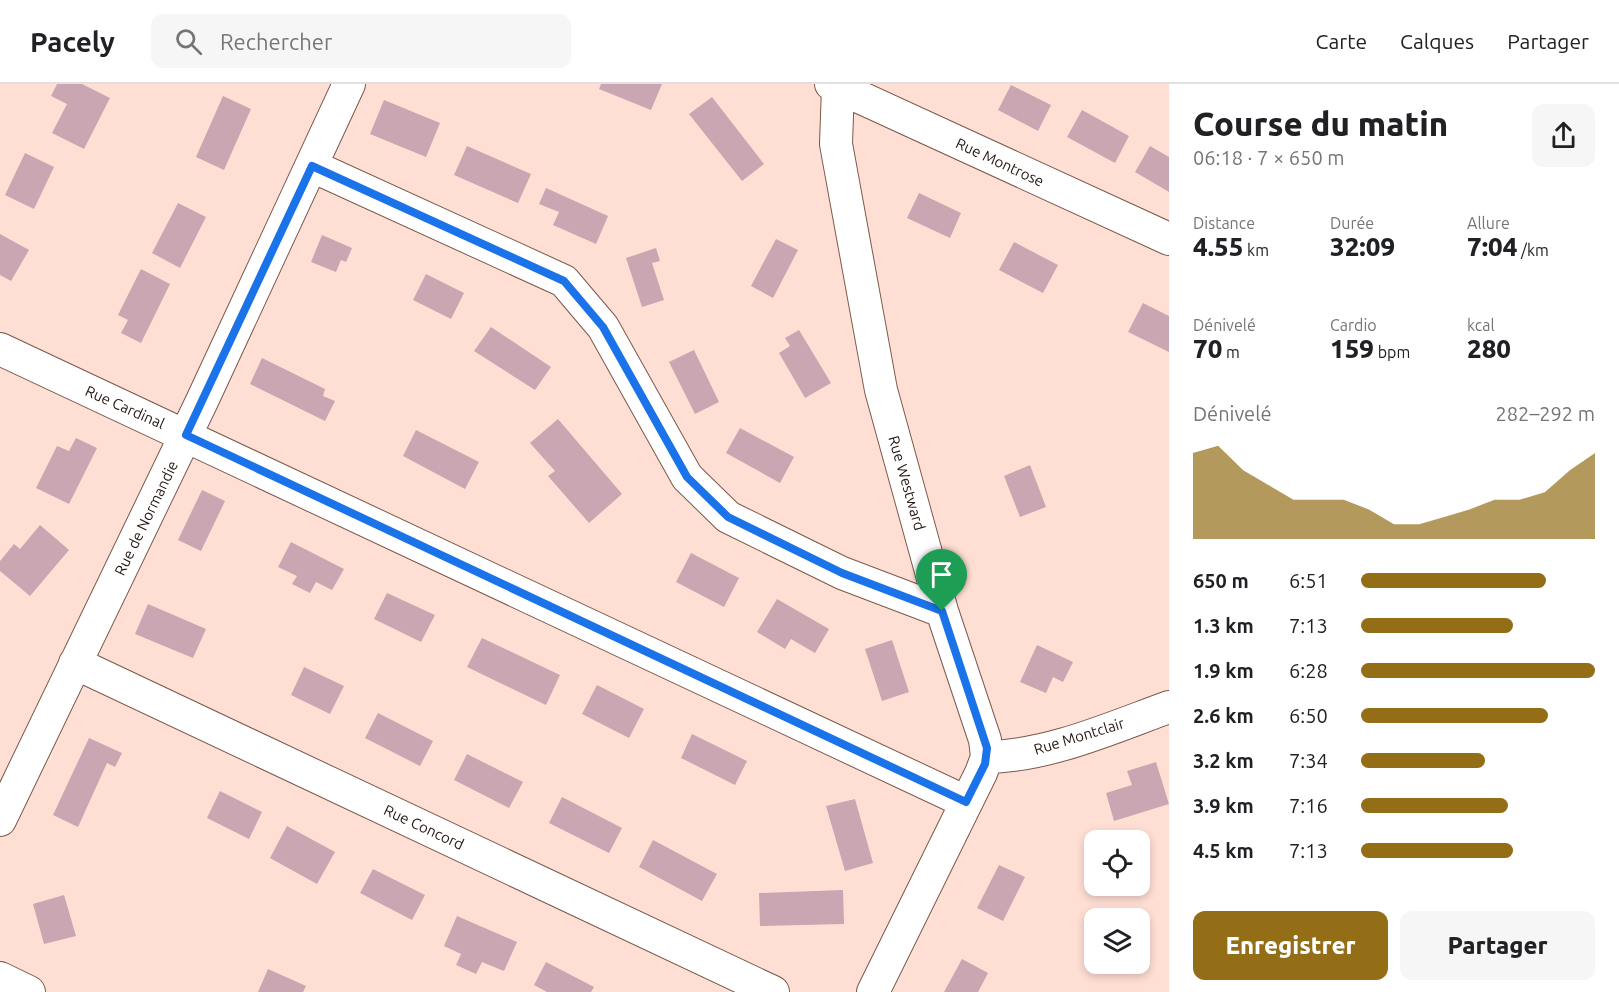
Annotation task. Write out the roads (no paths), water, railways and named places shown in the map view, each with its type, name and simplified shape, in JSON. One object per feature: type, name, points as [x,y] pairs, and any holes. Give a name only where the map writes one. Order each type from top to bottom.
[{"type":"street","name":"Rue de Normandie","points":[[0,820],[186,435],[349,84]]},
{"type":"street","name":"Rue Montrose","points":[[834,86],[1169,239]]},
{"type":"street","name":"Rue Westward","points":[[834,86],[836,144],[881,390],[942,611],[985,740],[987,757]]},
{"type":"street","points":[[312,166],[564,281],[603,327],[687,477],[728,517],[842,573],[942,611]]},
{"type":"street","name":"Rue Cardinal","points":[[0,350],[186,435],[966,802]]},
{"type":"street","name":"Rue Concord","points":[[75,663],[773,992]]},
{"type":"street","name":"Rue Montclair","points":[[987,757],[1009,756],[1072,741],[1169,707]]},
{"type":"street","points":[[873,992],[987,757]]},
{"type":"street","points":[[0,978],[29,992]]}]
